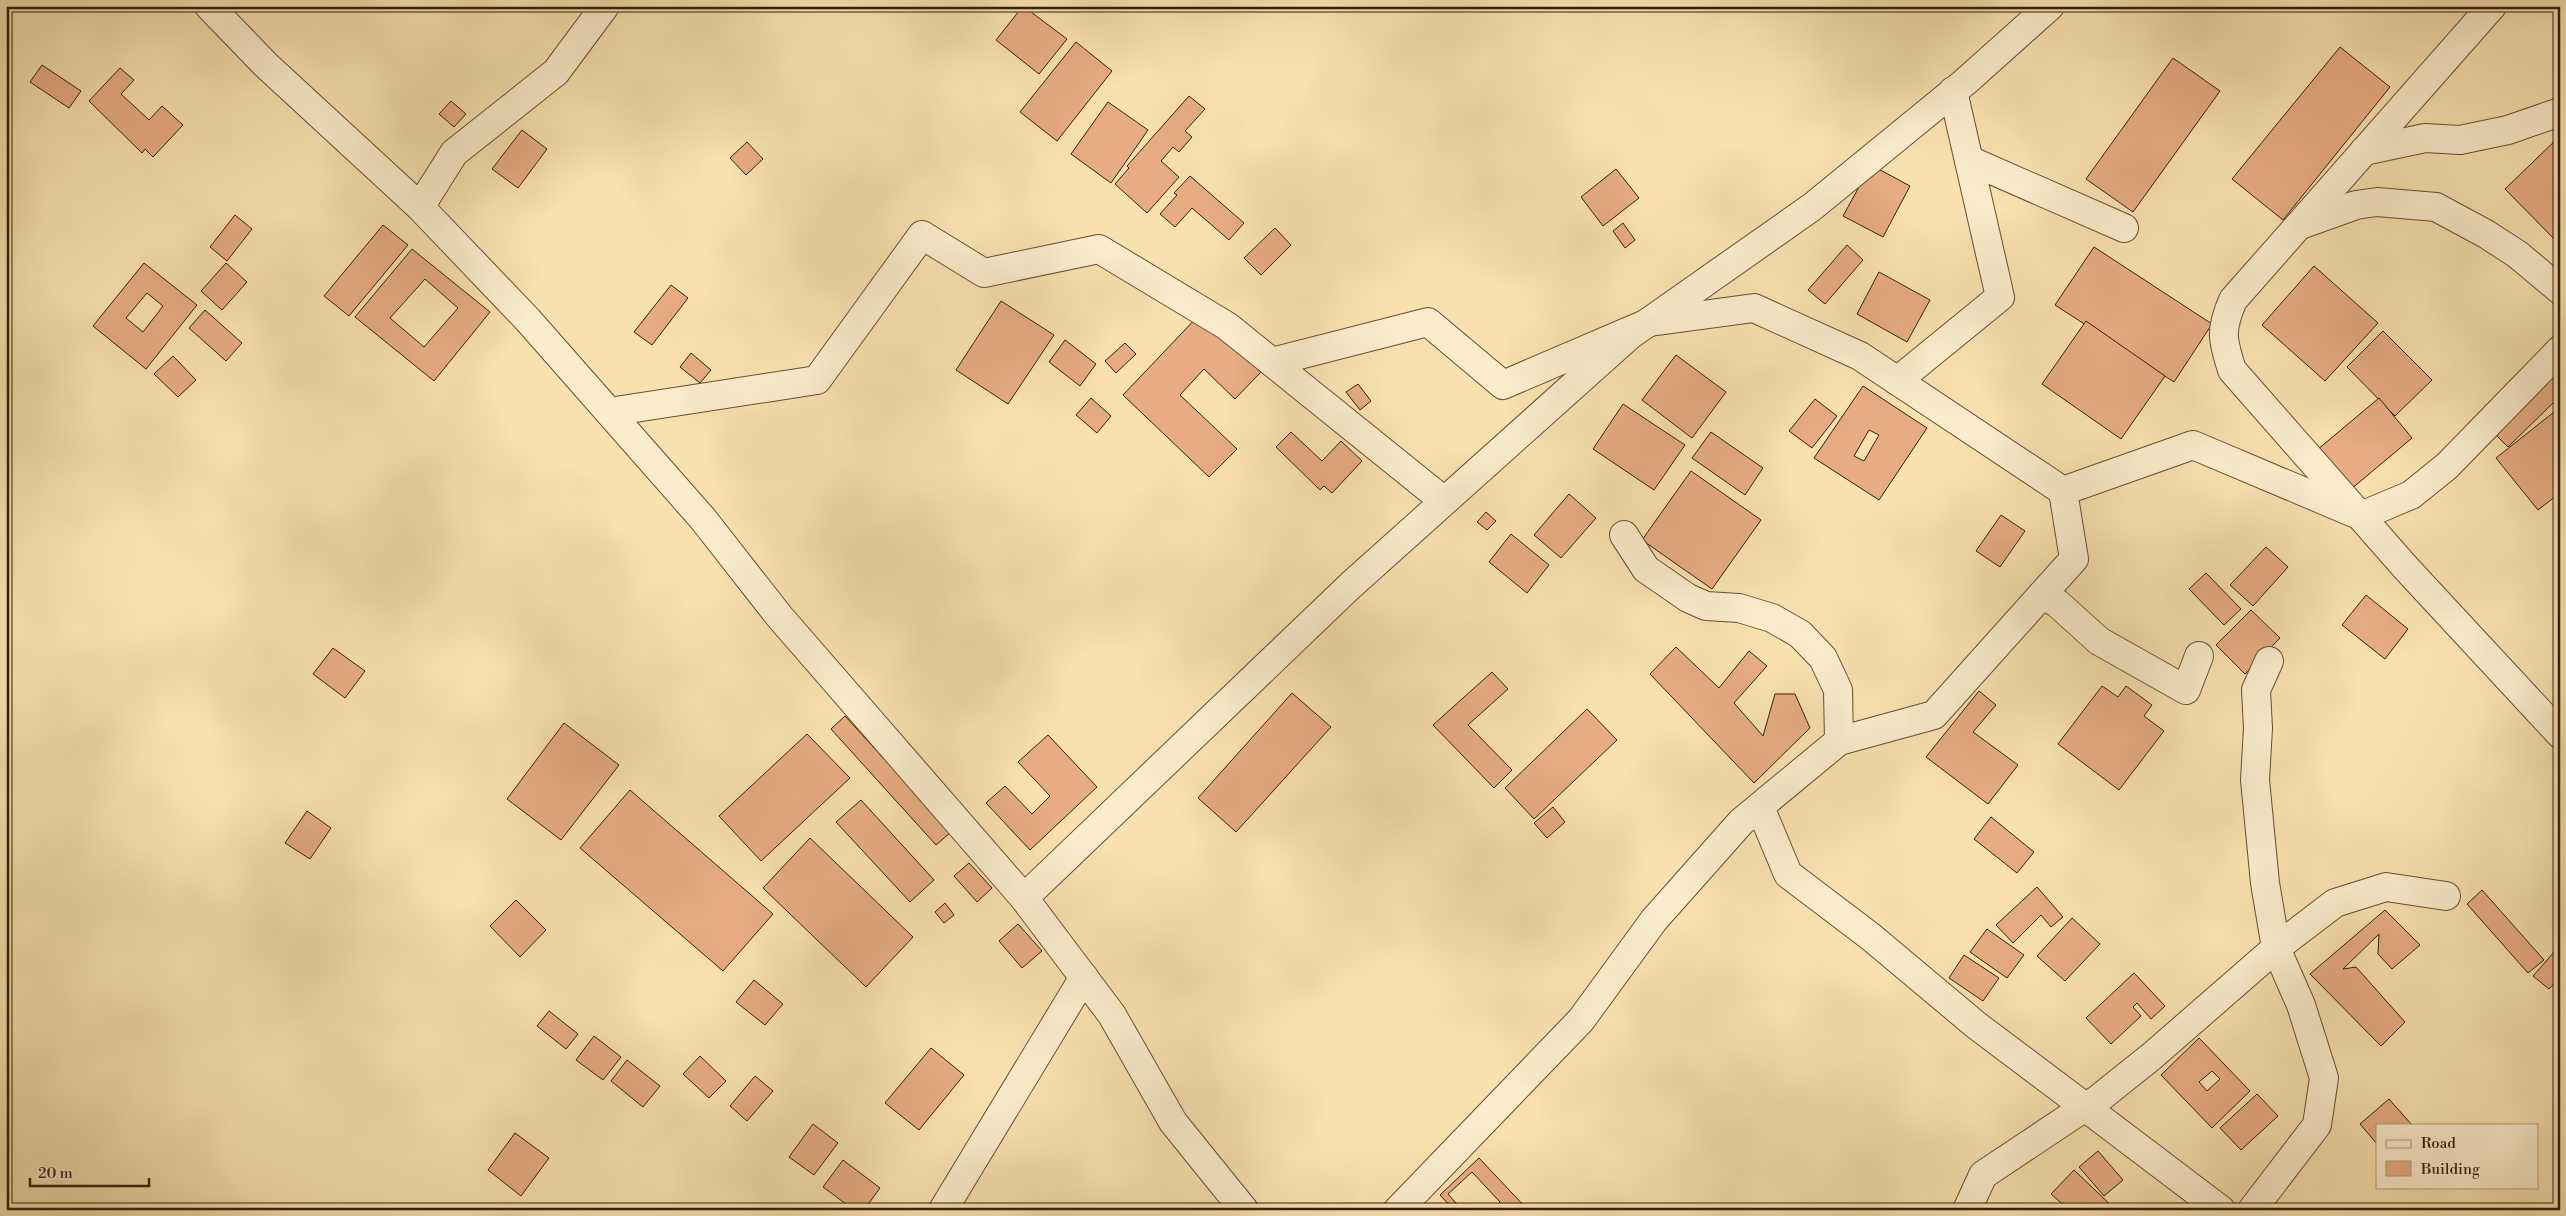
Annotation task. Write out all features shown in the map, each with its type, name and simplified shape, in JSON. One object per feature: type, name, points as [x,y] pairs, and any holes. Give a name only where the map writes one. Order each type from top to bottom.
[{"type":"street","points":[[209,6],[266,65],[420,207],[528,320],[702,519],[780,616],[1024,898],[1112,1015],[1173,1122],[1244,1210]]},
{"type":"street","points":[[420,207],[454,153],[556,72],[605,6]]},
{"type":"street","points":[[1024,898],[1351,585],[1630,335],[1812,207],[1953,91],[2050,6]]},
{"type":"street","points":[[2492,6],[2232,300],[2223,323],[2224,347],[2232,370],[2361,516],[2560,734]]},
{"type":"street","points":[[1897,381],[2000,298],[1953,91]]},
{"type":"street","points":[[2364,151],[2425,138],[2460,140],[2508,130],[2560,112]]},
{"type":"street","points":[[1969,160],[2124,228]]},
{"type":"street","points":[[2299,225],[2356,205],[2377,202],[2436,207],[2517,254],[2560,290]]},
{"type":"street","points":[[609,412],[817,380],[922,235],[984,273],[1099,249],[1227,326],[1444,501]]},
{"type":"street","points":[[1272,362],[1428,322],[1503,385],[1650,322],[1754,308],[1860,356],[2063,491],[2074,559],[1934,715],[1839,741],[1741,822],[1654,920],[1581,1020],[1398,1210]]},
{"type":"street","points":[[2063,491],[2193,445],[2361,516],[2411,495],[2447,466],[2560,350]]},
{"type":"street","points":[[1624,535],[1646,569],[1688,598],[1706,606],[1739,608],[1772,618],[1800,634],[1823,658],[1838,690],[1839,741]]},
{"type":"street","points":[[2042,594],[2057,603],[2100,641],[2186,690],[2199,656]]},
{"type":"street","points":[[2252,1210],[2317,1125],[2324,1078],[2301,1005],[2276,948],[2265,883],[2256,780],[2256,690],[2269,661]]},
{"type":"street","points":[[1760,807],[1788,874],[1870,937],[1976,1025],[2222,1210]]},
{"type":"street","points":[[1967,1210],[1983,1175],[2085,1106],[2097,1100],[2152,1056],[2276,948],[2335,903],[2386,886],[2446,896]]},
{"type":"street","points":[[943,1210],[1084,977]]},
{"type":"building","points":[[1023,6],[1067,39],[1039,74],[996,40]]},
{"type":"building","points":[[1076,42],[1112,71],[1057,141],[1020,112]]},
{"type":"building","points":[[2340,47],[2390,87],[2283,220],[2232,179]]},
{"type":"building","points":[[2173,58],[2220,91],[2133,212],[2086,179]]},
{"type":"building","points":[[42,65],[81,91],[69,108],[30,82]]},
{"type":"building","points":[[120,68],[134,80],[121,94],[149,120],[162,106],[183,125],[153,157],[145,149],[142,153],[89,101]]},
{"type":"building","points":[[1189,96],[1205,109],[1185,131],[1192,137],[1179,152],[1173,147],[1161,161],[1179,177],[1147,213],[1115,184],[1129,168],[1127,166]]},
{"type":"building","points":[[451,101],[466,114],[454,127],[439,114]]},
{"type":"building","points":[[1108,102],[1148,130],[1111,183],[1071,154]]},
{"type":"building","points":[[522,130],[547,149],[518,188],[492,169]]},
{"type":"building","points":[[2560,136],[2560,245],[2505,189]]},
{"type":"building","points":[[747,142],[763,159],[746,175],[730,158]]},
{"type":"building","points":[[1871,165],[1910,186],[1883,237],[1843,216]]},
{"type":"building","points":[[1616,169],[1639,198],[1603,226],[1581,197]]},
{"type":"building","points":[[1190,176],[1244,223],[1229,240],[1192,208],[1175,227],[1160,214],[1177,195],[1174,193]]},
{"type":"building","points":[[235,215],[252,229],[227,261],[210,247]]},
{"type":"building","points":[[1623,223],[1635,240],[1625,248],[1613,231]]},
{"type":"building","points":[[383,225],[408,245],[349,316],[324,296]]},
{"type":"building","points":[[1275,228],[1291,245],[1261,275],[1244,258]]},
{"type":"building","points":[[1847,245],[1863,260],[1825,304],[1808,290]]},
{"type":"building","points":[[2094,247],[2212,324],[2174,382],[2055,305]]},
{"type":"building","points":[[412,249],[490,312],[434,381],[355,317]],"holes":[[[425,279],[458,308],[424,347],[390,318]]]},
{"type":"building","points":[[144,263],[197,305],[146,369],[93,326]],"holes":[[[147,293],[163,306],[143,332],[126,318]]]},
{"type":"building","points":[[226,263],[247,282],[222,310],[201,291]]},
{"type":"building","points":[[2314,266],[2378,323],[2325,381],[2262,325]]},
{"type":"building","points":[[1879,272],[1930,300],[1907,342],[1857,314]]},
{"type":"building","points":[[671,285],[688,298],[652,345],[634,332]]},
{"type":"building","points":[[1001,301],[1054,335],[1008,404],[956,370]]},
{"type":"building","points":[[205,310],[242,343],[226,361],[189,328]]},
{"type":"building","points":[[1200,314],[1261,372],[1235,399],[1204,369],[1180,395],[1237,449],[1209,477],[1123,395]]},
{"type":"building","points":[[2086,321],[2165,376],[2121,439],[2042,384]]},
{"type":"building","points":[[2383,331],[2432,380],[2395,416],[2347,367]]},
{"type":"building","points":[[1065,340],[1096,364],[1080,386],[1049,362]]},
{"type":"building","points":[[1125,343],[1136,354],[1116,373],[1105,361]]},
{"type":"building","points":[[691,353],[711,370],[700,383],[680,367]]},
{"type":"building","points":[[1676,355],[1726,392],[1692,438],[1642,400]]},
{"type":"building","points":[[173,356],[196,380],[178,397],[154,374]]},
{"type":"building","points":[[2560,369],[2560,410],[2553,403],[2508,447],[2487,426]]},
{"type":"building","points":[[1358,384],[1371,401],[1360,410],[1346,392]]},
{"type":"building","points":[[1863,386],[1927,428],[1879,500],[1814,458]],"holes":[[[1869,430],[1879,435],[1864,461],[1854,456]]]},
{"type":"building","points":[[1091,398],[1111,416],[1097,433],[1076,415]]},
{"type":"building","points":[[2379,398],[2412,438],[2350,490],[2317,450]]},
{"type":"building","points":[[1815,399],[1837,416],[1812,448],[1789,431]]},
{"type":"building","points":[[1623,404],[1685,445],[1654,490],[1593,449]]},
{"type":"building","points":[[2554,412],[2560,420],[2560,493],[2538,510],[2496,458]]},
{"type":"building","points":[[1291,432],[1322,461],[1341,441],[1362,461],[1332,493],[1324,486],[1320,490],[1276,447]]},
{"type":"building","points":[[1711,432],[1763,468],[1745,495],[1692,458]]},
{"type":"building","points":[[1691,471],[1761,520],[1712,589],[1642,540]]},
{"type":"building","points":[[1569,494],[1596,518],[1561,558],[1534,535]]},
{"type":"building","points":[[1486,512],[1496,521],[1487,530],[1477,522]]},
{"type":"building","points":[[2001,515],[2025,531],[2000,567],[1976,551]]},
{"type":"building","points":[[1511,534],[1549,565],[1527,593],[1489,562]]},
{"type":"building","points":[[2266,547],[2288,567],[2253,606],[2230,585]]},
{"type":"building","points":[[2206,573],[2241,609],[2224,625],[2189,589]]},
{"type":"building","points":[[2366,595],[2408,629],[2385,659],[2342,625]]},
{"type":"building","points":[[2251,610],[2280,638],[2245,674],[2216,645]]},
{"type":"building","points":[[1676,647],[1719,688],[1749,651],[1767,666],[1734,703],[1763,736],[1775,694],[1795,694],[1810,728],[1754,783],[1650,674]]},
{"type":"building","points":[[333,648],[365,671],[345,698],[313,674]]},
{"type":"building","points":[[1492,672],[1508,689],[1468,725],[1512,770],[1494,788],[1433,725]]},
{"type":"building","points":[[2102,686],[2118,697],[2126,686],[2152,705],[2144,716],[2164,731],[2119,790],[2058,744]]},
{"type":"building","points":[[1979,691],[1996,705],[1973,732],[2018,765],[1988,804],[1926,757]]},
{"type":"building","points":[[1292,693],[1331,727],[1236,832],[1198,798]]},
{"type":"building","points":[[1587,709],[1617,740],[1534,819],[1505,788]]},
{"type":"building","points":[[845,716],[951,832],[936,845],[831,729]]},
{"type":"building","points":[[564,723],[619,765],[561,840],[507,799]]},
{"type":"building","points":[[807,734],[850,778],[761,861],[719,816]]},
{"type":"building","points":[[1048,735],[1097,787],[1030,850],[986,803],[1005,786],[1032,814],[1050,796],[1018,762]]},
{"type":"building","points":[[630,790],[773,914],[723,971],[580,848]]},
{"type":"building","points":[[861,800],[934,880],[910,902],[836,822]]},
{"type":"building","points":[[1553,807],[1565,822],[1547,838],[1534,823]]},
{"type":"building","points":[[307,811],[331,828],[310,859],[285,843]]},
{"type":"building","points":[[1991,817],[2034,852],[2017,873],[1974,839]]},
{"type":"building","points":[[810,838],[913,937],[866,987],[763,888]]},
{"type":"building","points":[[969,863],[992,888],[977,902],[954,876]]},
{"type":"building","points":[[2037,887],[2063,917],[2051,927],[2041,915],[2013,943],[1996,925]]},
{"type":"building","points":[[2482,890],[2544,960],[2528,973],[2467,904]]},
{"type":"building","points":[[516,900],[546,930],[520,957],[490,926]]},
{"type":"building","points":[[945,903],[954,915],[944,923],[935,912]]},
{"type":"building","points":[[2385,910],[2420,945],[2392,969],[2378,954],[2379,934],[2343,969],[2356,967],[2405,1022],[2381,1046],[2310,974]]},
{"type":"building","points":[[2072,918],[2100,944],[2065,981],[2037,956]]},
{"type":"building","points":[[1018,924],[1042,951],[1022,968],[999,941]]},
{"type":"building","points":[[1987,929],[2024,955],[2007,978],[1970,952]]},
{"type":"building","points":[[2555,951],[2560,956],[2560,977],[2549,989],[2533,976]]},
{"type":"building","points":[[1964,955],[1999,978],[1983,1001],[1949,978]]},
{"type":"building","points":[[2134,973],[2165,1006],[2151,1019],[2137,1003],[2133,1007],[2141,1016],[2111,1044],[2086,1018]]},
{"type":"building","points":[[754,980],[783,1004],[765,1025],[736,1002]]},
{"type":"building","points":[[549,1011],[578,1034],[566,1049],[537,1026]]},
{"type":"building","points":[[594,1036],[621,1057],[603,1080],[576,1060]]},
{"type":"building","points":[[2199,1038],[2250,1091],[2212,1128],[2161,1075]],"holes":[[[2212,1071],[2220,1079],[2207,1091],[2199,1082]]]},
{"type":"building","points":[[931,1048],[964,1075],[919,1130],[885,1103]]},
{"type":"building","points":[[700,1056],[726,1081],[709,1098],[683,1074]]},
{"type":"building","points":[[627,1060],[660,1086],[643,1107],[611,1081]]},
{"type":"building","points":[[755,1076],[773,1091],[747,1121],[730,1106]]},
{"type":"building","points":[[2257,1094],[2278,1116],[2241,1150],[2220,1128]]},
{"type":"building","points":[[2389,1099],[2411,1124],[2376,1124],[2376,1143],[2360,1124]]},
{"type":"building","points":[[813,1124],[838,1143],[814,1175],[789,1157]]},
{"type":"building","points":[[515,1133],[549,1158],[521,1196],[488,1170]]},
{"type":"building","points":[[2098,1151],[2123,1180],[2104,1196],[2079,1167]]},
{"type":"building","points":[[1479,1158],[1528,1210],[1492,1210],[1500,1202],[1472,1172],[1448,1194],[1462,1210],[1454,1210],[1440,1195]]},
{"type":"building","points":[[843,1160],[880,1188],[864,1210],[854,1210],[823,1187]]},
{"type":"building","points":[[2074,1170],[2116,1210],[2069,1210],[2051,1194]]}]
